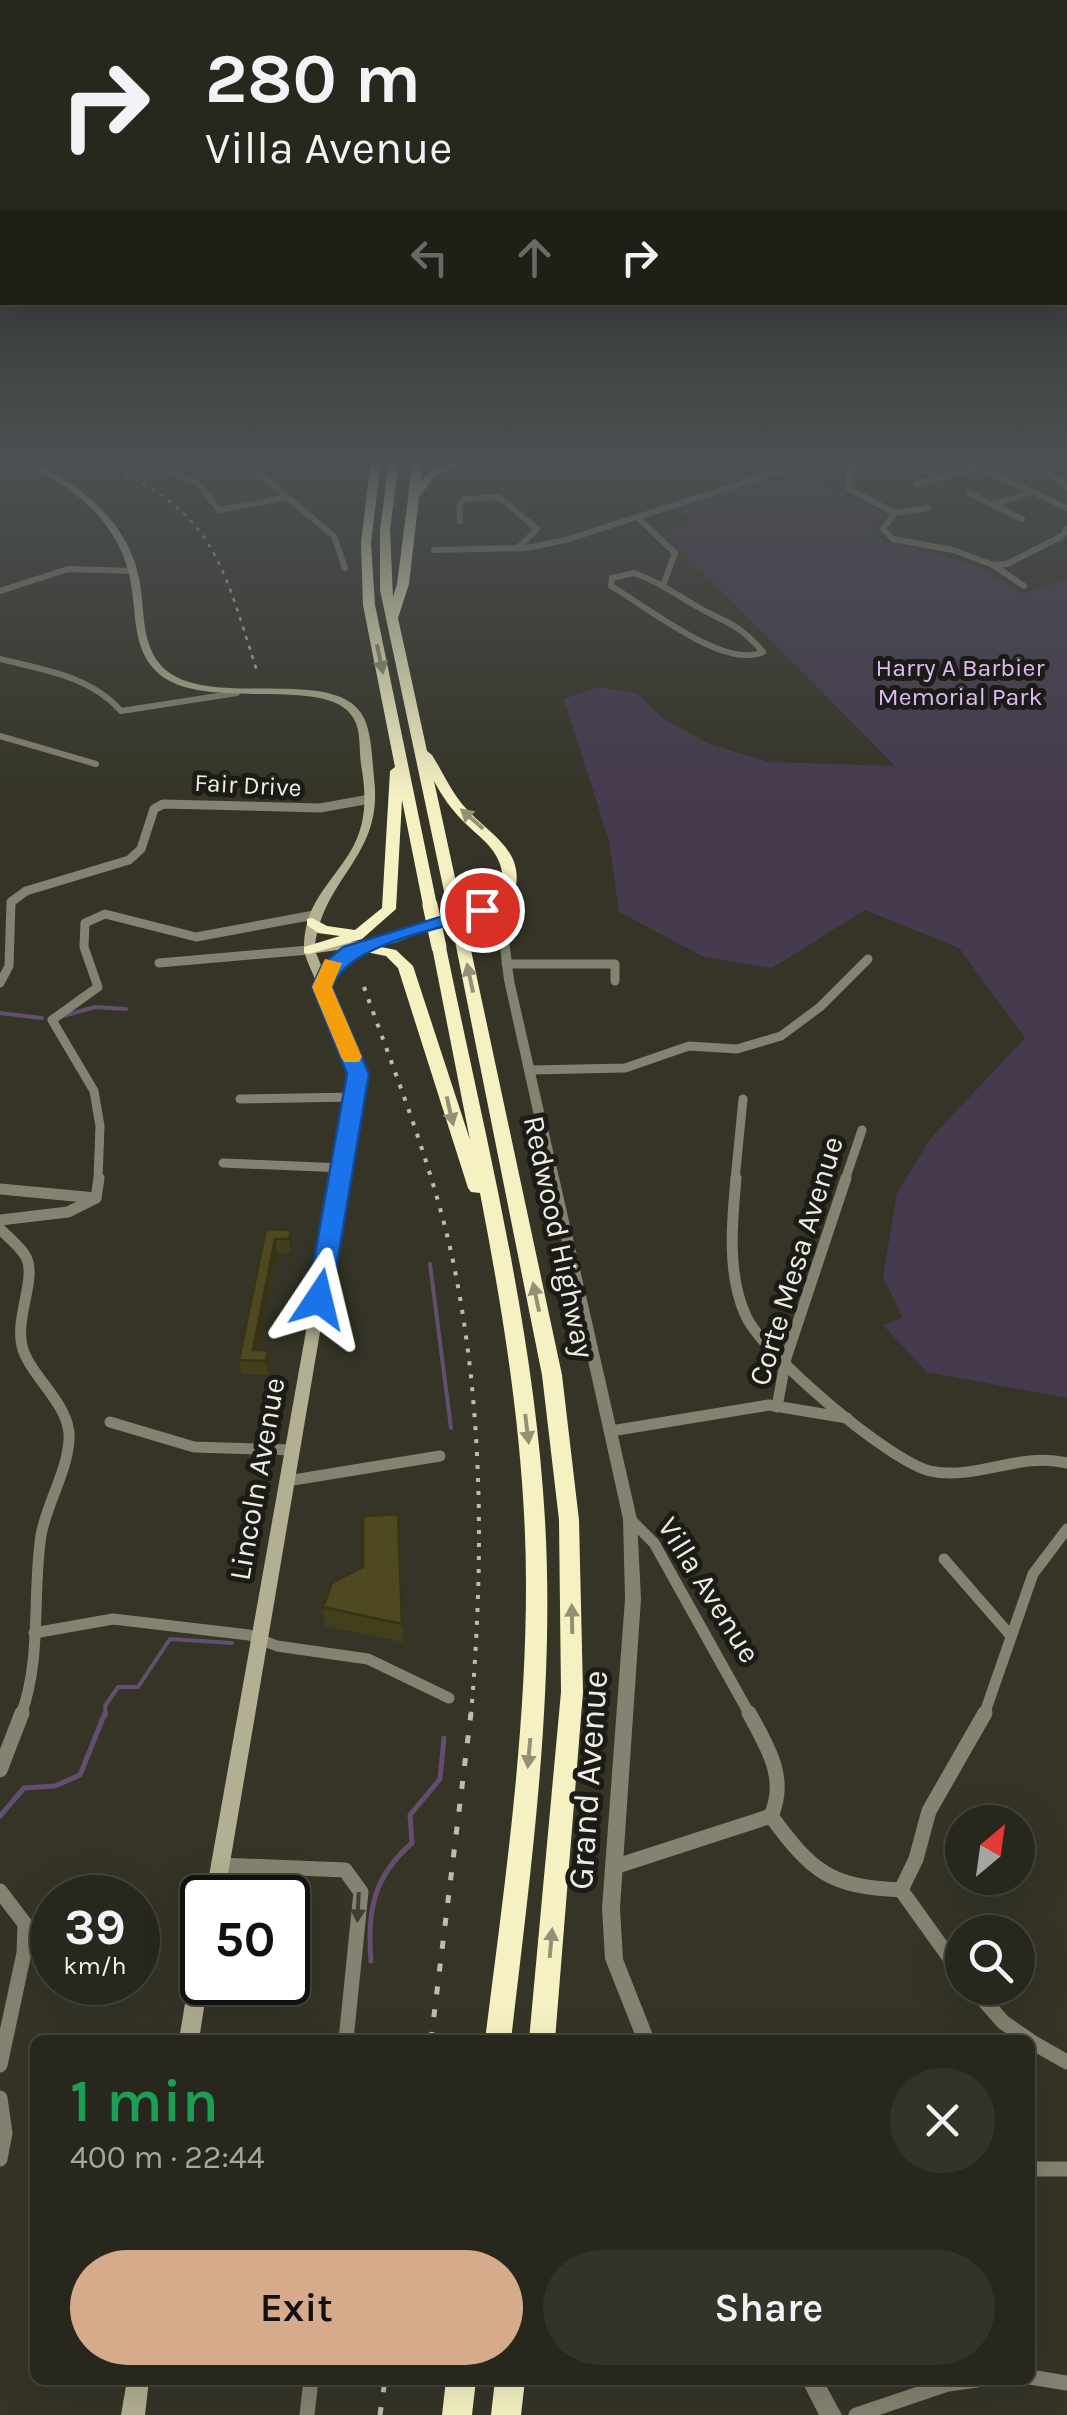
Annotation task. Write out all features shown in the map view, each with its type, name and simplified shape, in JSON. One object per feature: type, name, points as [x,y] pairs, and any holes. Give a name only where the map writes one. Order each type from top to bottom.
[{"type":"highway","name":"Redwood Highway","points":[[366,572],[493,1229],[526,1421],[536,1577],[530,1756],[499,2035]]},
{"type":"highway","name":"Redwood Highway","points":[[387,572],[392,622],[552,1375],[569,1520],[571,1708],[542,2035]]},
{"type":"highway","points":[[392,622],[405,572]]},
{"type":"highway","points":[[418,741],[455,804],[504,852],[510,878],[506,900]]},
{"type":"highway","points":[[309,950],[357,936],[386,913],[393,896],[398,750]]},
{"type":"highway","points":[[468,913],[491,901],[510,878]]},
{"type":"highway","points":[[313,919],[339,933],[374,925]]},
{"type":"highway","points":[[361,947],[391,953],[406,966],[432,1041],[456,1135],[493,1229]]},
{"type":"highway","points":[[457,2415],[460,2385]]},
{"type":"highway","points":[[506,2415],[509,2385]]},
{"type":"main road","points":[[134,572],[143,640],[156,666],[188,684],[237,693]]},
{"type":"main road","name":"Lincoln Avenue","points":[[218,1875],[358,1074],[309,950],[313,919],[366,829],[370,799],[360,721],[352,708],[316,694],[237,693]]},
{"type":"main road","points":[[309,950],[361,947],[404,938],[468,913]]},
{"type":"main road","points":[[322,987],[334,960],[361,947]]},
{"type":"main road","points":[[190,2035],[195,2005]]},
{"type":"main road","points":[[133,2415],[137,2385]]},
{"type":"street","points":[[0,591],[60,572]]},
{"type":"street","points":[[664,583],[668,572]]},
{"type":"street","points":[[1002,572],[1024,586]]},
{"type":"street","points":[[634,573],[664,583],[692,604],[738,624],[763,652],[752,658],[721,653],[687,630],[652,616],[610,582],[634,573]]},
{"type":"street","points":[[0,660],[75,678],[106,694],[121,711],[187,700],[225,699],[237,693]]},
{"type":"street","points":[[0,736],[96,764]]},
{"type":"street","name":"Fair Drive","points":[[0,983],[9,966],[10,902],[26,891],[129,860],[141,849],[154,809],[164,804],[320,808],[370,799]]},
{"type":"street","name":"Villa Avenue","points":[[506,900],[506,964],[630,1519],[654,1543],[775,1760],[778,1800],[771,1816]]},
{"type":"street","points":[[468,913],[492,913],[503,932]]},
{"type":"street","points":[[96,1198],[100,1161],[94,1096],[79,1059],[52,1020],[98,987],[84,948],[84,923],[104,914],[196,936],[313,919]]},
{"type":"street","points":[[159,963],[309,950]]},
{"type":"street","points":[[531,1070],[625,1068],[689,1046],[737,1049],[781,1036],[820,1007],[868,959]]},
{"type":"street","points":[[506,964],[614,964],[615,981]]},
{"type":"street","points":[[240,1099],[355,1098]]},
{"type":"street","points":[[743,1099],[732,1252],[746,1318],[847,1418],[930,1471],[968,1474],[1034,1461],[1067,1463]]},
{"type":"street","name":"Corte Mesa Avenue","points":[[777,1407],[786,1358],[862,1130]]},
{"type":"street","points":[[223,1163],[342,1168]]},
{"type":"street","points":[[0,1190],[96,1198]]},
{"type":"street","points":[[0,1220],[68,1212],[96,1198]]},
{"type":"street","points":[[0,1229],[26,1256],[30,1273],[18,1320],[23,1350],[48,1383],[70,1437],[42,1530],[33,1598],[30,1688],[0,1770]]},
{"type":"street","points":[[611,1431],[777,1407],[847,1418]]},
{"type":"street","points":[[110,1422],[194,1447],[292,1450]]},
{"type":"street","points":[[287,1481],[440,1456]]},
{"type":"street","name":"Grand Avenue","points":[[630,1519],[629,1677],[613,1868],[614,1959],[644,2035]]},
{"type":"street","points":[[900,1890],[916,1859],[929,1811],[980,1726],[1033,1574],[1067,1529]]},
{"type":"street","points":[[944,1558],[1011,1636]]},
{"type":"street","points":[[34,1633],[113,1619],[261,1639],[278,1646],[368,1660],[450,1698]]},
{"type":"street","points":[[613,1868],[771,1816],[804,1865],[852,1888],[900,1890]]},
{"type":"street","points":[[220,1866],[345,1870],[360,1892],[346,2035]]},
{"type":"street","points":[[900,1890],[945,1952]]},
{"type":"street","points":[[0,1891],[25,1924],[0,2065]]},
{"type":"street","points":[[988,2005],[1022,2035]]},
{"type":"street","points":[[1035,2043],[1067,2062]]},
{"type":"street","points":[[0,2098],[5,2133],[0,2160]]},
{"type":"street","points":[[1035,2169],[1067,2169]]},
{"type":"street","points":[[1035,2379],[1067,2382]]},
{"type":"street","points":[[307,2415],[310,2385]]},
{"type":"street","points":[[814,2385],[831,2415]]},
{"type":"street","points":[[856,2415],[945,2385]]},
{"type":"green space","name":"Harry A Barbier Memorial Park","points":[[703,572],[985,572],[1024,594],[1067,580],[1067,1398],[927,1372],[883,1325],[903,1318],[883,1277],[897,1193],[930,1139],[1025,1038],[959,948],[865,910],[772,968],[704,957],[619,912],[609,841],[564,699],[599,687],[637,693],[663,718],[709,744],[769,762],[895,766]]},
{"type":"building","points":[[266,1229],[291,1230],[289,1239],[275,1239],[253,1350],[268,1350],[266,1361],[239,1360]]},
{"type":"building","points":[[398,1514],[402,1624],[323,1607],[332,1583],[363,1567],[363,1516]]},
{"type":"waterway","points":[[63,1016],[95,1007],[126,1009]]},
{"type":"waterway","points":[[0,1013],[42,1018]]},
{"type":"waterway","points":[[430,1264],[451,1428]]},
{"type":"waterway","points":[[106,1715],[105,1706],[118,1687],[138,1687],[170,1639],[232,1643]]},
{"type":"waterway","points":[[0,1816],[24,1788],[55,1786],[80,1775],[105,1713]]},
{"type":"waterway","points":[[371,1961],[370,1926],[375,1896],[389,1869],[412,1843],[410,1815],[440,1779],[444,1738]]},
{"type":"railway","points":[[223,572],[257,671]]},
{"type":"railway","points":[[364,987],[438,1202],[465,1331],[476,1440],[479,1550],[471,1715]]},
{"type":"railway","points":[[432,2035],[471,1713]]},
{"type":"railway","points":[[380,2415],[384,2385]]},
{"type":"slow traffic","points":[[332,963],[322,987],[351,1057]]},
{"type":"route","points":[[319,1299],[358,1074],[322,987],[329,969],[337,958],[350,951],[404,938],[482,910]]}]
